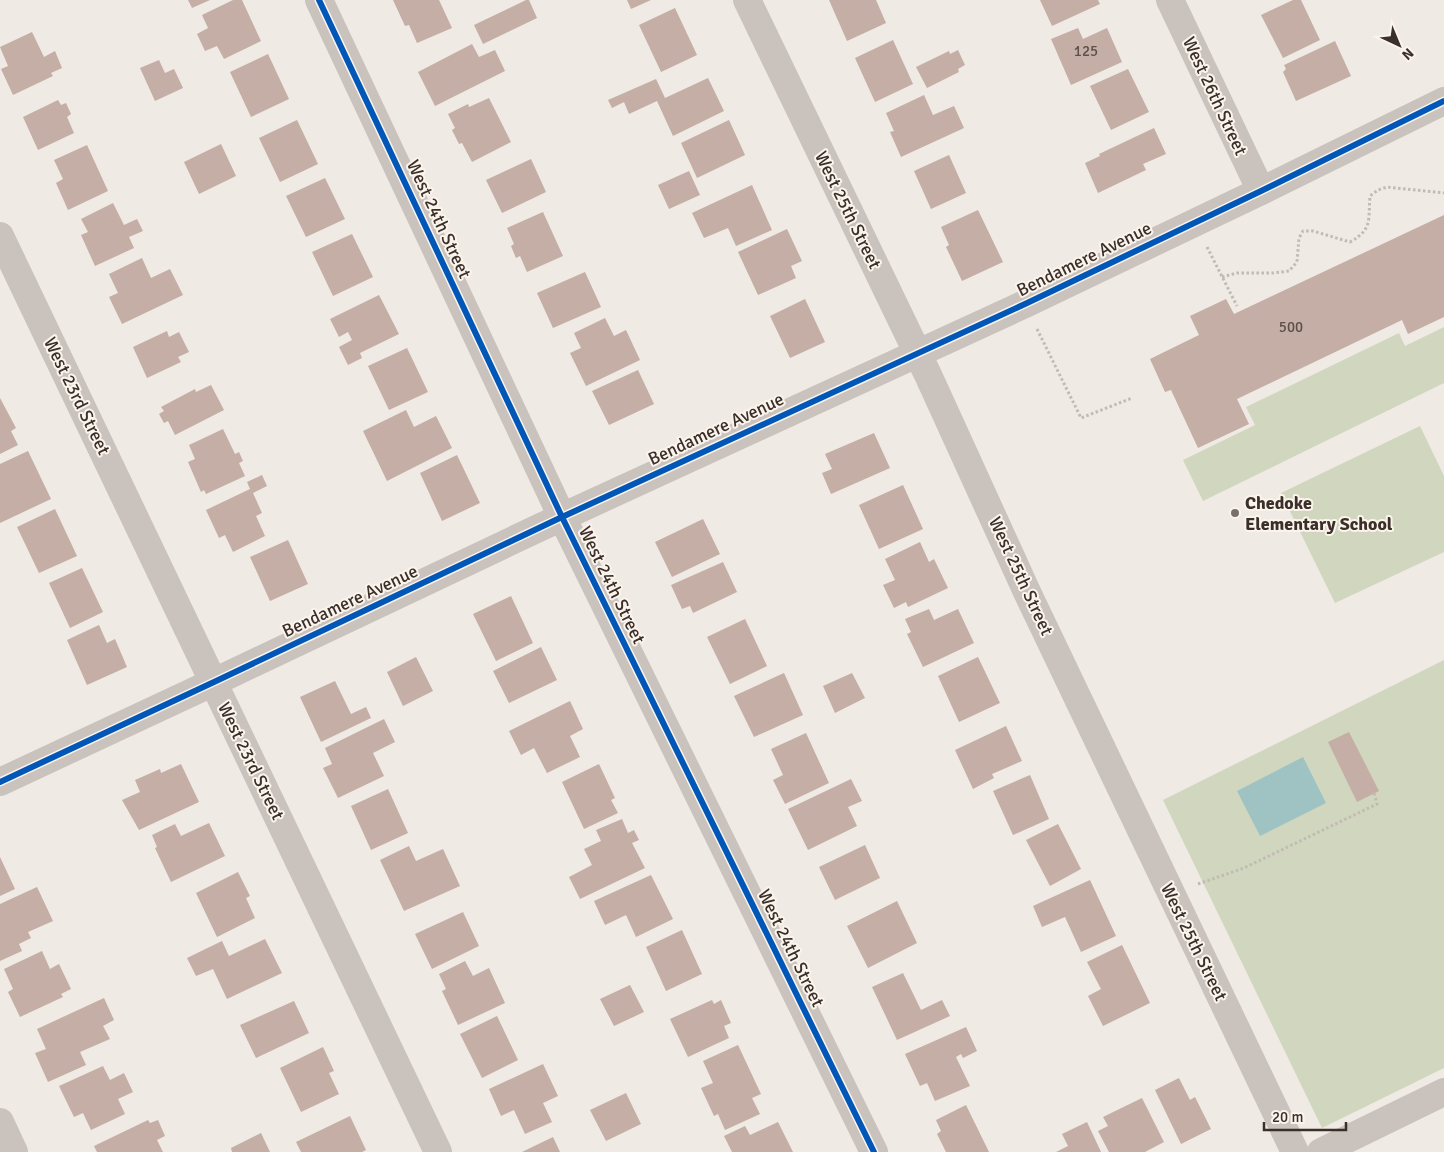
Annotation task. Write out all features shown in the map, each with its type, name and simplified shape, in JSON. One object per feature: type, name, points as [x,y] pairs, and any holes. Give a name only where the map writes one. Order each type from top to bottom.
[{"type":"street","name":"West 24th Street","points":[[319,0],[562,517],[874,1152]]},
{"type":"street","name":"West 25th Street","points":[[747,0],[917,353],[1027,592],[1295,1152]]},
{"type":"street","name":"West 26th Street","points":[[1170,0],[1261,191]]},
{"type":"street","name":"Bendamere Avenue","points":[[0,782],[562,517],[1025,304],[1444,101]]},
{"type":"street","name":"West 23rd Street","points":[[0,236],[438,1152]]},
{"type":"street","points":[[1322,1152],[1444,1092]]},
{"type":"street","points":[[0,1122],[14,1152]]},
{"type":"path","points":[[1222,277],[1237,273],[1273,274],[1289,271],[1297,262],[1298,238],[1303,231],[1314,231],[1350,242],[1361,236],[1368,227],[1370,196],[1378,190],[1387,187],[1436,194],[1444,193]]},
{"type":"path","points":[[1194,222],[1237,306]]},
{"type":"path","points":[[1025,304],[1081,418],[1132,398]]},
{"type":"path","points":[[1172,896],[1200,883],[1244,868],[1377,804],[1374,793]]},
{"type":"green space","points":[[1444,327],[1444,383],[1203,501],[1183,460],[1255,425],[1246,407],[1399,333],[1405,346]]},
{"type":"green space","points":[[1420,426],[1444,476],[1444,552],[1335,603],[1281,493]]},
{"type":"green space","points":[[1444,660],[1444,1068],[1322,1128],[1163,800]]},
{"type":"water","points":[[1303,757],[1326,803],[1260,836],[1237,791]]},
{"type":"building","points":[[188,0],[210,0],[192,8]]},
{"type":"building","points":[[233,0],[242,0],[261,41],[224,59],[217,46],[205,51],[197,34],[208,28],[202,15]]},
{"type":"building","points":[[393,0],[439,0],[452,28],[417,43],[409,25],[405,26]]},
{"type":"building","points":[[529,0],[537,18],[483,44],[474,25]]},
{"type":"building","points":[[627,0],[651,0],[631,9]]},
{"type":"building","points":[[829,0],[876,0],[886,23],[847,41]]},
{"type":"building","points":[[1040,0],[1098,0],[1100,4],[1052,26]]},
{"type":"building","points":[[1293,0],[1301,0],[1320,40],[1283,58],[1261,15]]},
{"type":"building","points":[[675,8],[697,55],[661,72],[639,25]]},
{"type":"building","points":[[1078,28],[1083,39],[1107,28],[1122,62],[1071,85],[1051,39]]},
{"type":"building","points":[[32,32],[44,57],[55,51],[62,68],[51,73],[53,76],[13,95],[1,69],[8,66],[0,47]]},
{"type":"building","points":[[893,40],[913,84],[875,102],[855,58]]},
{"type":"building","points":[[1335,41],[1351,76],[1296,101],[1283,72],[1286,69],[1284,65]]},
{"type":"building","points":[[472,44],[479,57],[495,50],[505,71],[435,106],[418,72]]},
{"type":"building","points":[[958,50],[965,65],[958,69],[959,72],[927,88],[916,67],[949,51],[950,54]]},
{"type":"building","points":[[268,54],[289,99],[251,117],[230,72]]},
{"type":"building","points":[[159,60],[165,73],[174,69],[183,88],[155,101],[140,68]]},
{"type":"building","points":[[1128,69],[1149,112],[1111,130],[1090,86]]},
{"type":"building","points":[[708,78],[724,111],[673,136],[657,101],[629,114],[624,102],[612,108],[608,100],[656,79],[665,98]]},
{"type":"building","points":[[924,95],[933,115],[954,106],[964,128],[901,157],[890,132],[894,131],[886,113]]},
{"type":"building","points":[[489,98],[511,142],[472,162],[462,143],[459,144],[452,130],[455,128],[448,114],[468,104],[469,107]]},
{"type":"building","points":[[58,100],[61,105],[66,103],[71,114],[67,117],[74,133],[38,150],[23,117]]},
{"type":"building","points":[[297,120],[318,164],[280,182],[259,138]]},
{"type":"building","points":[[729,120],[745,155],[697,178],[681,143]]},
{"type":"building","points":[[1154,128],[1166,154],[1143,164],[1146,170],[1098,193],[1085,163],[1100,156],[1099,154]]},
{"type":"building","points":[[221,144],[236,176],[199,194],[184,162]]},
{"type":"building","points":[[87,145],[108,191],[68,210],[56,183],[63,179],[54,160]]},
{"type":"building","points":[[949,155],[966,193],[931,209],[914,171]]},
{"type":"building","points":[[531,159],[546,192],[502,213],[486,180]]},
{"type":"building","points":[[689,171],[700,195],[669,209],[658,185]]},
{"type":"building","points":[[325,178],[345,219],[306,237],[286,196]]},
{"type":"building","points":[[752,185],[772,230],[736,246],[728,228],[704,238],[692,213]]},
{"type":"building","points":[[113,203],[124,225],[137,219],[143,231],[129,237],[134,248],[95,266],[81,235],[88,232],[81,219]]},
{"type":"building","points":[[978,210],[1003,262],[962,281],[946,247],[949,245],[941,227]]},
{"type":"building","points":[[543,212],[563,256],[527,272],[520,256],[516,258],[511,246],[514,244],[507,228]]},
{"type":"building","points":[[1444,215],[1444,317],[1408,334],[1402,320],[1237,399],[1249,424],[1198,448],[1171,390],[1165,392],[1150,359],[1199,335],[1190,316],[1226,299],[1234,314]]},
{"type":"building","points":[[787,229],[802,261],[791,266],[796,278],[758,295],[738,252]]},
{"type":"building","points":[[352,234],[373,277],[333,296],[312,252]]},
{"type":"building","points":[[142,258],[151,278],[170,269],[183,295],[122,324],[109,297],[118,293],[109,274]]},
{"type":"building","points":[[585,272],[601,307],[553,328],[537,293]]},
{"type":"building","points":[[379,295],[399,334],[360,353],[362,358],[348,365],[339,347],[352,340],[348,332],[339,337],[330,319]]},
{"type":"building","points":[[805,299],[825,342],[790,358],[770,316]]},
{"type":"building","points":[[605,318],[614,336],[626,330],[640,360],[586,386],[570,353],[581,348],[574,333]]},
{"type":"building","points":[[167,331],[169,337],[179,332],[189,352],[178,357],[181,362],[147,378],[133,347]]},
{"type":"building","points":[[407,348],[428,392],[389,410],[368,366]]},
{"type":"building","points":[[638,370],[654,404],[609,425],[592,391]]},
{"type":"building","points":[[211,385],[224,410],[175,435],[168,421],[164,423],[159,414],[164,411],[161,407],[195,389],[196,392]]},
{"type":"building","points":[[0,398],[16,428],[11,431],[18,445],[0,454]]},
{"type":"building","points":[[406,410],[414,427],[436,416],[452,448],[387,481],[363,431]]},
{"type":"building","points":[[223,429],[235,454],[239,452],[243,461],[239,463],[245,476],[206,494],[204,490],[201,492],[188,462],[195,459],[189,445]]},
{"type":"building","points":[[874,433],[890,468],[831,494],[822,473],[832,469],[825,454]]},
{"type":"building","points":[[28,451],[51,499],[0,523],[0,464]]},
{"type":"building","points":[[457,455],[480,503],[442,521],[420,473]]},
{"type":"building","points":[[262,475],[267,486],[253,493],[262,513],[256,516],[265,536],[233,552],[225,535],[219,538],[206,510],[250,489],[247,482]]},
{"type":"building","points":[[903,485],[923,529],[879,549],[859,505]]},
{"type":"building","points":[[55,509],[77,556],[39,573],[17,527]]},
{"type":"building","points":[[703,519],[720,554],[672,577],[655,542]]},
{"type":"building","points":[[288,540],[308,584],[270,601],[250,557]]},
{"type":"building","points":[[920,542],[929,562],[934,559],[948,588],[908,607],[906,602],[894,608],[883,585],[895,580],[885,559]]},
{"type":"building","points":[[723,562],[737,592],[693,613],[690,606],[682,609],[671,585]]},
{"type":"building","points":[[82,568],[103,612],[70,628],[49,583]]},
{"type":"building","points":[[511,596],[533,643],[496,661],[473,614]]},
{"type":"building","points":[[929,609],[934,620],[958,609],[974,643],[923,667],[907,634],[911,632],[905,619]]},
{"type":"building","points":[[745,619],[767,666],[730,684],[707,637]]},
{"type":"building","points":[[99,625],[107,643],[115,639],[127,667],[87,685],[67,640]]},
{"type":"building","points":[[541,647],[557,680],[509,703],[493,671]]},
{"type":"building","points":[[416,657],[433,691],[403,706],[387,672]]},
{"type":"building","points":[[978,657],[1000,703],[959,722],[938,676]]},
{"type":"building","points":[[784,673],[803,715],[754,737],[734,696]]},
{"type":"building","points":[[852,673],[865,698],[835,713],[823,686]]},
{"type":"building","points":[[335,681],[351,714],[366,707],[371,718],[321,742],[300,697]]},
{"type":"building","points":[[570,701],[583,729],[570,736],[580,757],[547,773],[534,748],[521,755],[509,731]]},
{"type":"building","points":[[384,719],[395,742],[373,753],[384,776],[338,798],[323,768],[332,764],[325,748]]},
{"type":"building","points":[[1006,726],[1022,761],[992,774],[994,778],[973,789],[955,750]]},
{"type":"building","points":[[1349,732],[1379,791],[1357,802],[1328,742]]},
{"type":"building","points":[[806,733],[829,783],[785,804],[773,780],[783,775],[771,749]]},
{"type":"building","points":[[181,764],[199,802],[139,830],[122,800],[140,792],[135,780],[160,769],[161,773]]},
{"type":"building","points":[[599,764],[615,798],[611,800],[618,813],[584,829],[562,782]]},
{"type":"building","points":[[1030,775],[1049,819],[1013,835],[993,791]]},
{"type":"building","points":[[851,779],[862,801],[848,807],[857,826],[808,850],[788,809]]},
{"type":"building","points":[[388,789],[408,833],[371,850],[351,806]]},
{"type":"building","points":[[622,819],[628,833],[634,830],[639,840],[632,843],[645,868],[580,899],[569,877],[592,865],[584,849],[601,841],[596,830]]},
{"type":"building","points":[[209,823],[225,856],[171,882],[155,848],[157,847],[152,835],[175,824],[181,836]]},
{"type":"building","points":[[1058,824],[1081,869],[1050,886],[1026,840]]},
{"type":"building","points":[[865,845],[880,878],[835,900],[819,867]]},
{"type":"building","points":[[409,846],[416,861],[443,849],[460,886],[404,911],[380,860]]},
{"type":"building","points":[[0,857],[15,889],[0,896]]},
{"type":"building","points":[[238,872],[250,896],[246,898],[255,918],[217,937],[196,893]]},
{"type":"building","points":[[651,875],[673,919],[636,937],[626,915],[605,925],[594,901]]},
{"type":"building","points":[[1090,880],[1116,936],[1081,952],[1065,917],[1042,927],[1033,906]]},
{"type":"building","points":[[37,887],[53,921],[28,932],[31,938],[19,944],[22,951],[0,961],[0,904]]},
{"type":"building","points":[[897,901],[917,943],[868,968],[847,926]]},
{"type":"building","points":[[463,912],[479,946],[432,969],[415,934]]},
{"type":"building","points":[[682,930],[702,974],[666,991],[646,947]]},
{"type":"building","points":[[265,939],[282,973],[227,999],[213,969],[196,976],[187,958],[222,941],[229,956]]},
{"type":"building","points":[[1122,945],[1150,1003],[1103,1026],[1088,996],[1101,989],[1087,962]]},
{"type":"building","points":[[42,951],[50,969],[59,964],[71,989],[61,994],[63,997],[20,1017],[8,992],[13,989],[4,969]]},
{"type":"building","points":[[465,961],[473,976],[489,968],[505,1003],[458,1025],[442,991],[446,989],[439,974]]},
{"type":"building","points":[[903,973],[921,1010],[942,1000],[950,1016],[897,1040],[872,987]]},
{"type":"building","points":[[630,985],[644,1012],[614,1026],[600,999]]},
{"type":"building","points":[[104,998],[114,1020],[103,1026],[110,1039],[80,1052],[86,1065],[48,1082],[35,1053],[46,1049],[37,1029]]},
{"type":"building","points":[[712,1000],[714,1004],[721,1000],[731,1023],[724,1026],[729,1038],[688,1057],[670,1019]]},
{"type":"building","points":[[294,1001],[309,1033],[256,1058],[240,1025]]},
{"type":"building","points":[[497,1016],[518,1060],[482,1078],[460,1034]]},
{"type":"building","points":[[966,1027],[977,1051],[963,1058],[961,1054],[956,1057],[970,1086],[935,1101],[927,1083],[920,1086],[905,1054]]},
{"type":"building","points":[[738,1045],[761,1094],[752,1098],[760,1114],[725,1130],[718,1114],[714,1116],[701,1088],[713,1083],[703,1061]]},
{"type":"building","points":[[323,1047],[334,1071],[329,1073],[339,1094],[301,1112],[280,1068]]},
{"type":"building","points":[[543,1064],[558,1096],[543,1103],[552,1122],[525,1134],[514,1110],[501,1116],[489,1089]]},
{"type":"building","points":[[103,1066],[110,1080],[124,1073],[133,1092],[118,1099],[125,1114],[91,1130],[83,1113],[74,1117],[59,1086]]},
{"type":"building","points":[[1179,1078],[1190,1100],[1195,1097],[1211,1129],[1181,1144],[1155,1090]]},
{"type":"building","points":[[626,1093],[641,1124],[606,1141],[590,1110]]},
{"type":"building","points":[[1142,1098],[1164,1142],[1145,1152],[1109,1152],[1098,1131],[1108,1126],[1103,1117]]},
{"type":"building","points":[[966,1105],[989,1152],[946,1152],[937,1134],[941,1131],[936,1120]]},
{"type":"building","points":[[350,1116],[366,1150],[362,1152],[301,1152],[296,1142]]},
{"type":"building","points":[[148,1120],[150,1123],[158,1120],[165,1136],[157,1140],[163,1152],[97,1152],[94,1146]]},
{"type":"building","points":[[778,1122],[793,1152],[732,1152],[724,1136],[745,1126],[750,1135]]},
{"type":"building","points":[[1087,1122],[1101,1152],[1056,1152],[1068,1146],[1062,1134]]},
{"type":"building","points":[[261,1133],[270,1152],[232,1152],[231,1148]]},
{"type":"building","points":[[553,1137],[560,1152],[522,1152]]},
{"type":"cycle path","points":[[319,0],[562,517],[874,1152]]},
{"type":"cycle path","points":[[0,782],[562,517],[1025,304],[1444,101]]},
{"type":"place","name":"Chedoke Elementary School","points":[[1235,513]]}]
